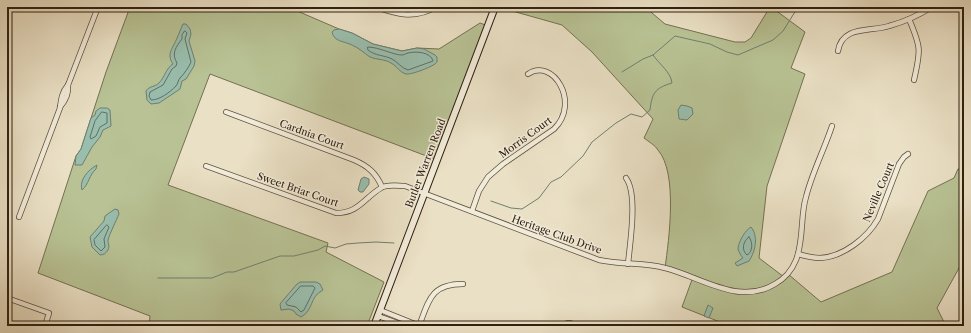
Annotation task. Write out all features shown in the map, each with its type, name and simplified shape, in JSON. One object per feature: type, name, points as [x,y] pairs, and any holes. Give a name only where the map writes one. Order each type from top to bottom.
[{"type":"main road","name":"Butler Warren Road","points":[[374,326],[496,7]]},
{"type":"street","points":[[19,217],[60,108],[67,96],[68,85],[98,7]]},
{"type":"street","points":[[376,7],[392,13],[410,15],[428,12],[436,7]]},
{"type":"street","points":[[838,51],[842,40],[856,31],[888,27],[909,19],[932,7]]},
{"type":"street","points":[[909,19],[917,36],[919,47],[919,58],[914,80]]},
{"type":"street","name":"Morris Court","points":[[472,211],[480,191],[488,177],[503,164],[554,129],[564,115],[565,96],[557,81],[551,75],[541,70],[532,70],[528,74]]},
{"type":"street","name":"Cardnia Court","points":[[226,112],[354,160],[373,171],[382,187]]},
{"type":"street","name":"Heritage Club Drive","points":[[425,193],[608,262],[666,268],[731,291],[747,293],[766,289],[778,283],[793,267],[798,254],[806,197],[832,126]]},
{"type":"street","name":"Neville Court","points":[[798,254],[814,258],[825,257],[841,252],[864,237],[878,219],[899,164],[908,154]]},
{"type":"street","name":"Sweet Briar Court","points":[[206,166],[336,213],[352,211],[382,187]]},
{"type":"street","points":[[626,178],[630,184],[632,204],[628,264]]},
{"type":"street","points":[[382,187],[394,185],[405,186],[425,193]]},
{"type":"street","points":[[379,313],[418,326],[428,303],[436,291],[446,286],[463,284]]},
{"type":"street","points":[[7,298],[49,313],[45,326]]},
{"type":"street","points":[[379,313],[406,326]]},
{"type":"street","points":[[558,326],[569,323],[581,326]]},
{"type":"shaded area","points":[[130,7],[288,7],[352,33],[373,44],[402,51],[417,48],[439,49],[480,23],[488,26],[437,160],[210,74],[168,185],[328,243],[326,252],[384,282],[367,326],[149,326],[150,316],[38,273],[76,156],[81,149],[106,72]]},
{"type":"shaded area","points":[[498,7],[645,7],[665,24],[735,42],[745,42],[751,38],[771,7],[805,32],[791,68],[805,74],[767,186],[759,258],[784,277],[788,274],[821,302],[892,272],[928,191],[954,178],[958,169],[964,168],[964,259],[937,308],[946,326],[730,326],[682,307],[693,277],[665,268],[670,224],[670,190],[664,160],[657,148],[644,138],[653,119],[592,52],[562,25]]},
{"type":"water","points":[[183,24],[186,24],[190,29],[191,34],[189,41],[195,61],[194,66],[186,79],[182,81],[180,89],[159,103],[151,104],[147,100],[146,91],[159,83],[173,64],[170,54]]},
{"type":"water","points":[[339,29],[352,33],[373,44],[402,51],[417,48],[424,49],[437,57],[437,62],[423,70],[406,74],[393,64],[370,57],[355,46],[335,38],[332,32]]},
{"type":"water","points":[[681,105],[692,108],[693,114],[687,120],[679,119],[678,110]]},
{"type":"water","points":[[100,108],[107,108],[110,110],[111,126],[103,130],[82,165],[75,165],[76,156],[81,149],[91,118]]},
{"type":"water","points":[[97,165],[96,169],[82,190],[81,186],[83,179],[90,170]]},
{"type":"water","points":[[364,177],[369,179],[369,184],[363,192],[360,192],[358,190],[361,179]]},
{"type":"water","points":[[115,209],[118,210],[119,214],[108,240],[109,249],[105,254],[100,255],[92,247],[90,237],[104,221],[105,216]]},
{"type":"water","points":[[751,227],[755,235],[753,253],[749,261],[737,266],[735,263],[743,258],[738,249],[739,243],[744,234]]},
{"type":"water","points":[[300,282],[316,282],[320,284],[323,290],[315,296],[308,311],[301,317],[289,309],[281,310],[280,304]]},
{"type":"water","points":[[708,305],[713,308],[709,318],[704,316]]},
{"type":"waterway","points":[[622,72],[643,59],[653,55],[675,36],[710,44],[727,52],[738,55],[773,40],[783,31],[798,7]]},
{"type":"waterway","points":[[491,201],[511,208],[522,209],[539,198],[551,182],[561,177],[583,156],[592,142],[616,123],[631,114],[642,117],[650,110],[655,92],[658,89],[672,83],[667,72],[653,55]]},
{"type":"waterway","points":[[158,278],[212,278],[280,256],[294,256],[318,250],[325,246],[335,248],[346,244],[376,242],[394,243]]}]
